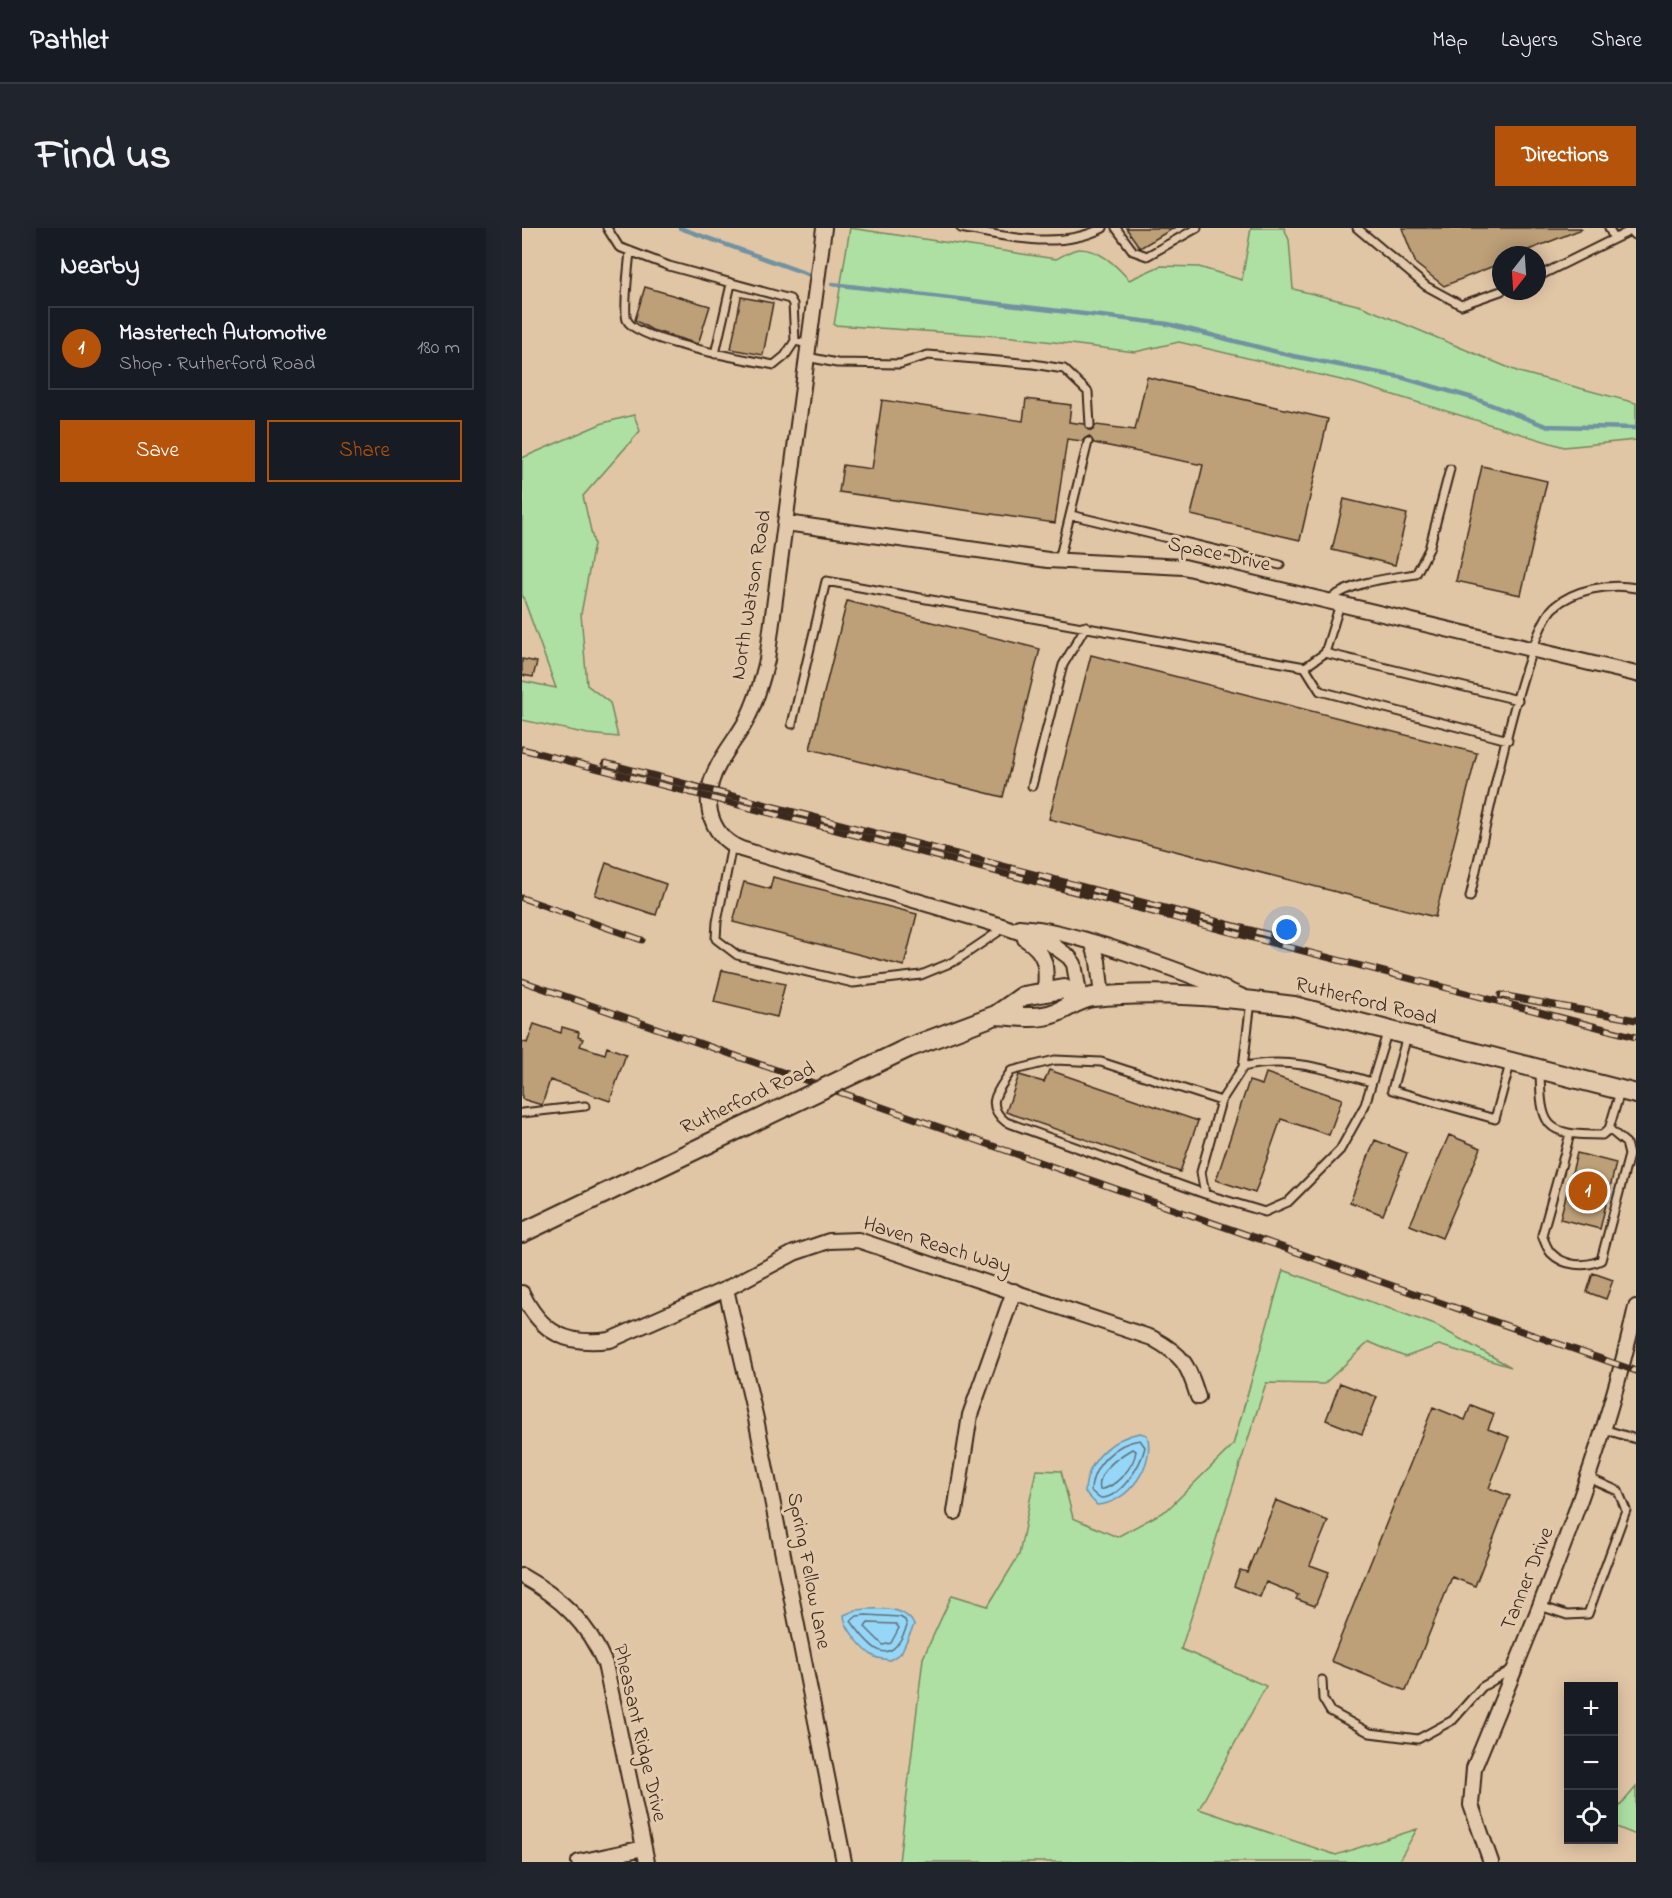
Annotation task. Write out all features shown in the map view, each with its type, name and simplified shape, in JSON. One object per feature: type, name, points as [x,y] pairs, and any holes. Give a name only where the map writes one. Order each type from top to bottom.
[{"type":"street","name":"North Watson Road","points":[[732,845],[722,838],[713,825],[709,810],[710,788],[718,764],[747,720],[764,674],[824,228]]},
{"type":"street","name":"Space Drive","points":[[786,523],[1059,560],[1184,567],[1636,674]]},
{"type":"street","points":[[732,845],[1005,927],[1050,944],[1069,957],[1074,964],[1080,999]]},
{"type":"street","points":[[1005,927],[1047,928],[1190,972],[1251,1000]]},
{"type":"street","points":[[1005,927],[1033,944],[1042,953],[1047,965],[1045,992]]},
{"type":"street","points":[[1092,942],[1098,961],[1102,997]]},
{"type":"street","name":"Rutherford Road","points":[[522,1233],[908,1048],[996,1015],[1023,996],[1064,988],[1080,999]]},
{"type":"street","name":"Rutherford Road","points":[[996,1015],[1038,1017],[1055,1013],[1080,999],[1151,994],[1251,1000],[1294,1006],[1628,1092]]},
{"type":"street","name":"Haven Reach Way","points":[[522,1293],[543,1325],[559,1336],[592,1342],[610,1340],[726,1289],[794,1253],[829,1241],[858,1240],[1152,1338],[1175,1350],[1189,1368],[1198,1397]]},
{"type":"street","name":"Spring Fellow Lane","points":[[726,1289],[756,1419],[844,1862]]},
{"type":"street","points":[[956,1512],[970,1415],[1014,1291]]},
{"type":"street","name":"Tanner Drive","points":[[1491,1862],[1474,1818],[1471,1785],[1474,1768],[1589,1478],[1623,1366],[1636,1307]]},
{"type":"street","name":"Pheasant Ridge Drive","points":[[522,1576],[551,1593],[572,1611],[595,1639],[605,1664],[646,1862]]},
{"type":"street","points":[[579,1862],[644,1848]]},
{"type":"lane","points":[[607,228],[619,247],[630,251],[669,266],[790,299],[793,303],[795,341],[785,356],[774,365],[716,354],[648,335],[632,328],[626,318],[630,251]]},
{"type":"lane","points":[[961,228],[1015,237],[1070,240],[1103,228]]},
{"type":"lane","points":[[1015,237],[1016,228]]},
{"type":"lane","points":[[1116,228],[1133,251],[1147,256],[1197,228]]},
{"type":"lane","points":[[1357,228],[1426,286],[1461,304],[1492,294]]},
{"type":"lane","points":[[1609,228],[1614,238]]},
{"type":"lane","points":[[1546,272],[1614,238],[1635,230]]},
{"type":"lane","points":[[716,354],[731,284]]},
{"type":"lane","points":[[795,341],[808,351],[837,363],[900,364],[928,355],[1064,369],[1088,392],[1090,425]]},
{"type":"lane","points":[[1059,560],[1088,442]]},
{"type":"lane","points":[[792,724],[826,581],[1305,667],[1325,653],[1334,602],[1341,591],[1378,579],[1416,574],[1429,549],[1450,468]]},
{"type":"lane","points":[[1071,515],[1280,565]]},
{"type":"lane","points":[[1470,897],[1531,649],[1552,609],[1575,592],[1624,586],[1636,588]]},
{"type":"lane","points":[[1032,786],[1063,665],[1086,626]]},
{"type":"lane","points":[[1325,653],[1518,700]]},
{"type":"lane","points":[[1305,667],[1320,691],[1508,740]]},
{"type":"lane","points":[[732,845],[717,922],[716,939],[737,955],[853,983],[921,975],[955,961],[1005,927]]},
{"type":"lane","points":[[1205,1194],[1201,1172],[1221,1101],[1243,1067],[1251,1000]]},
{"type":"lane","points":[[1221,1101],[1101,1062],[1055,1060],[1011,1071],[998,1091],[993,1105],[996,1114],[1006,1122],[1205,1194],[1265,1212],[1288,1202],[1340,1150],[1365,1105],[1388,1030]]},
{"type":"lane","points":[[1408,1035],[1392,1090],[1495,1119],[1511,1062]]},
{"type":"lane","points":[[1243,1067],[1268,1061],[1278,1062],[1320,1067],[1372,1082]]},
{"type":"lane","points":[[1540,1069],[1541,1105],[1546,1121],[1558,1132],[1602,1135],[1609,1129],[1628,1092]]},
{"type":"lane","points":[[522,1113],[585,1106]]},
{"type":"lane","points":[[1570,1134],[1542,1235],[1550,1252],[1570,1264],[1590,1266],[1601,1260],[1629,1155],[1626,1143],[1609,1129]]},
{"type":"lane","points":[[1603,1430],[1636,1439]]},
{"type":"lane","points":[[1540,1606],[1567,1615],[1588,1614],[1626,1510],[1618,1491],[1589,1478]]},
{"type":"lane","points":[[1322,1680],[1323,1699],[1330,1711],[1370,1733],[1418,1739],[1453,1720],[1482,1687],[1516,1666]]},
{"type":"green space","points":[[850,228],[1056,259],[1073,250],[1087,250],[1107,259],[1129,280],[1160,266],[1199,267],[1242,280],[1251,228],[1284,228],[1289,240],[1293,289],[1361,306],[1519,372],[1636,403],[1636,440],[1564,447],[1354,383],[1179,342],[1135,352],[1013,337],[834,325]]},
{"type":"green space","points":[[634,415],[640,431],[583,496],[594,544],[581,614],[587,685],[610,703],[618,737],[588,734],[522,720],[522,681],[556,688],[522,594],[522,458],[603,423]]},
{"type":"green space","points":[[1283,1270],[1435,1325],[1511,1367],[1439,1345],[1405,1357],[1369,1342],[1324,1384],[1266,1383],[1181,1649],[1266,1686],[1199,1809],[1336,1855],[1417,1829],[1398,1862],[899,1862],[923,1658],[952,1595],[988,1606],[1019,1555],[1036,1470],[1061,1471],[1073,1518],[1117,1537],[1167,1510],[1233,1445]]},
{"type":"green space","points":[[1636,1787],[1636,1835],[1618,1828],[1618,1808]]},
{"type":"water","points":[[1140,1433],[1147,1435],[1149,1446],[1143,1470],[1129,1490],[1119,1498],[1097,1505],[1085,1492],[1086,1481],[1095,1461],[1119,1440]]},
{"type":"water","points":[[889,1609],[904,1614],[910,1619],[914,1625],[901,1653],[890,1660],[875,1657],[866,1650],[855,1639],[845,1620],[844,1615],[856,1610]]},
{"type":"building","points":[[1126,228],[1174,228],[1140,248]]},
{"type":"building","points":[[1402,228],[1582,229],[1539,246],[1492,246],[1492,267],[1444,286],[1416,264]]},
{"type":"building","points":[[645,287],[710,306],[698,344],[652,330],[635,320]]},
{"type":"building","points":[[741,297],[773,303],[763,355],[731,349]]},
{"type":"building","points":[[1147,377],[1328,419],[1300,540],[1191,515],[1203,465],[1094,443],[1089,436],[1082,441],[1067,439],[1055,523],[839,492],[843,465],[872,469],[882,400],[1023,421],[1026,399],[1071,405],[1069,422],[1084,424],[1088,430],[1093,430],[1096,425],[1135,430]]},
{"type":"building","points":[[1482,466],[1547,481],[1521,595],[1456,581]]},
{"type":"building","points":[[1344,499],[1407,514],[1395,565],[1332,550]]},
{"type":"building","points":[[847,601],[1040,649],[1003,797],[810,749]]},
{"type":"building","points":[[1091,655],[1477,753],[1435,917],[1049,819]]},
{"type":"building","points":[[522,659],[537,662],[533,677],[522,675]]},
{"type":"building","points":[[606,863],[666,884],[656,915],[595,895]]},
{"type":"building","points":[[773,877],[917,914],[904,966],[733,922],[744,882],[770,889]]},
{"type":"building","points":[[722,970],[785,984],[777,1017],[714,1002]]},
{"type":"building","points":[[534,1024],[561,1033],[562,1027],[579,1032],[578,1037],[583,1039],[580,1046],[605,1054],[607,1047],[626,1054],[610,1101],[550,1080],[542,1105],[522,1099],[522,1041],[527,1043]]},
{"type":"building","points":[[1049,1070],[1198,1121],[1180,1172],[1006,1112],[1019,1075],[1044,1082]]},
{"type":"building","points":[[1266,1073],[1342,1099],[1329,1135],[1281,1119],[1255,1193],[1216,1180],[1249,1081],[1262,1085]]},
{"type":"building","points":[[1449,1135],[1481,1148],[1442,1238],[1410,1225]]},
{"type":"building","points":[[1375,1140],[1407,1153],[1383,1215],[1350,1202]]},
{"type":"building","points":[[1577,1153],[1616,1163],[1600,1229],[1560,1219]]},
{"type":"building","points":[[1593,1273],[1613,1280],[1606,1299],[1587,1292]]},
{"type":"building","points":[[1340,1383],[1377,1397],[1362,1434],[1326,1420]]},
{"type":"building","points":[[1471,1405],[1494,1414],[1488,1429],[1509,1437],[1489,1488],[1510,1496],[1475,1586],[1452,1577],[1406,1691],[1331,1661],[1433,1407],[1465,1420]]},
{"type":"building","points":[[1276,1500],[1328,1521],[1310,1565],[1329,1572],[1315,1606],[1296,1599],[1298,1595],[1266,1582],[1260,1597],[1234,1586],[1240,1570],[1247,1572]]},
{"type":"waterway","points":[[680,228],[810,275]]},
{"type":"waterway","points":[[832,284],[1168,324],[1293,356],[1400,377],[1473,398],[1546,426],[1636,428]]},
{"type":"railway","points":[[522,749],[1636,1037]]},
{"type":"railway","points":[[605,763],[1281,938]]},
{"type":"railway","points":[[522,898],[642,940]]},
{"type":"railway","points":[[522,981],[1636,1371]]},
{"type":"railway","points":[[1501,995],[1636,1020]]},
{"type":"place","name":"Mastertech Automotive","points":[[1588,1191]]}]
